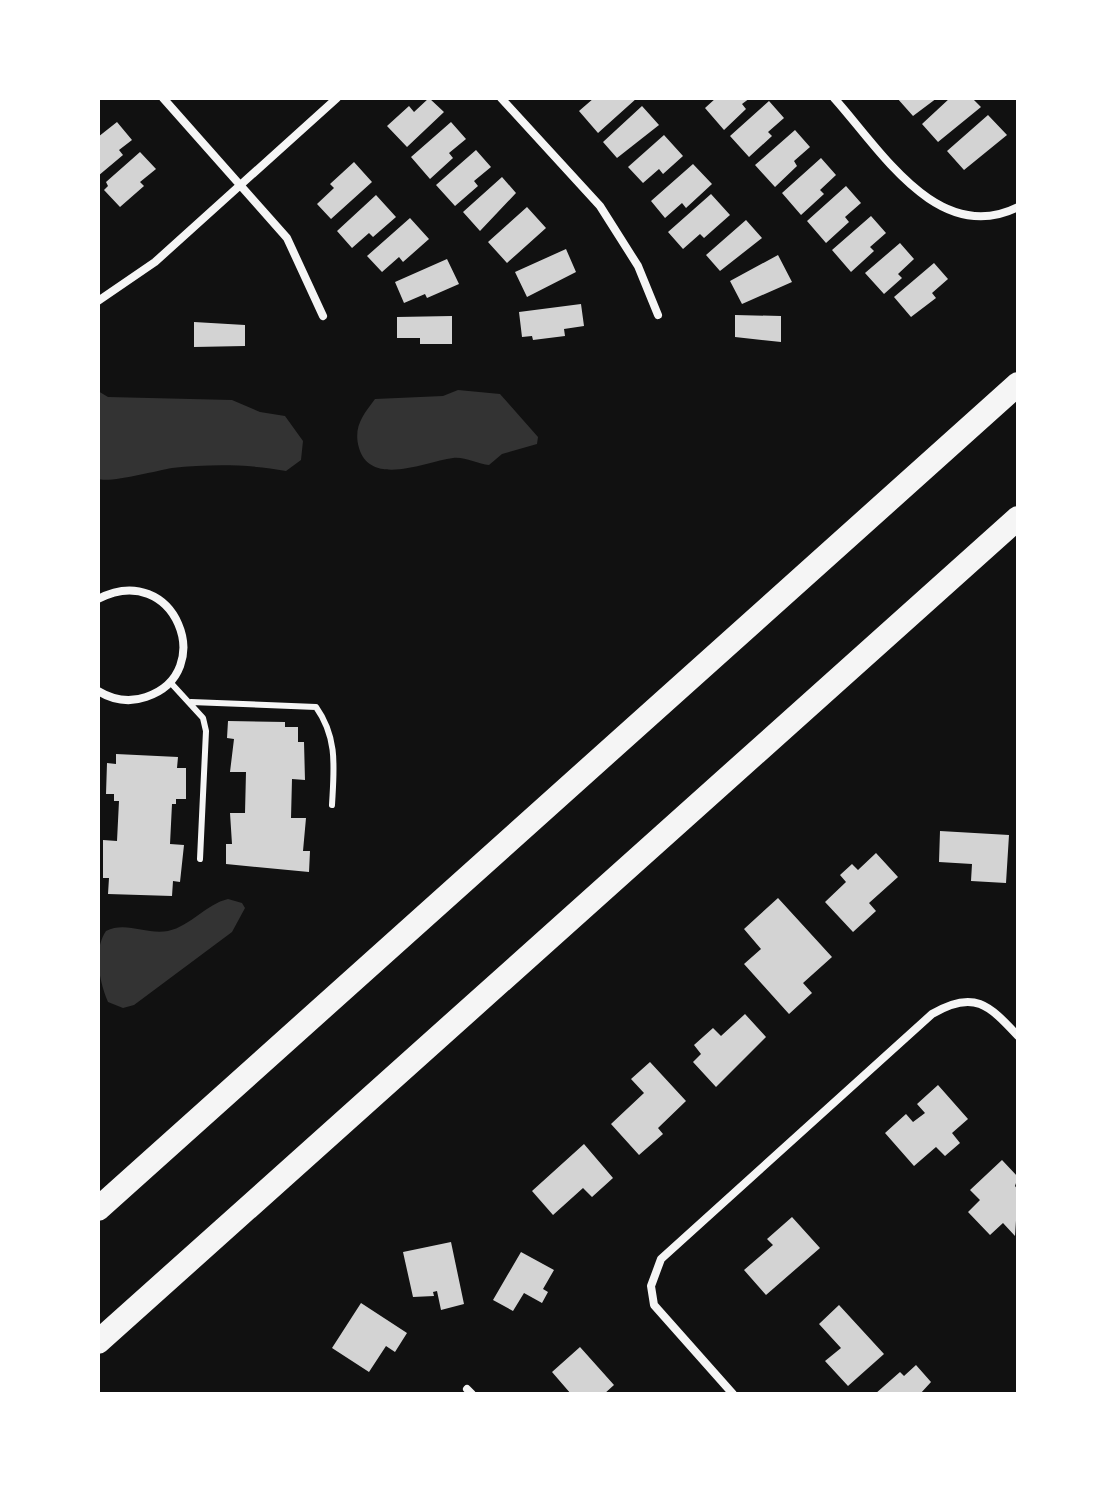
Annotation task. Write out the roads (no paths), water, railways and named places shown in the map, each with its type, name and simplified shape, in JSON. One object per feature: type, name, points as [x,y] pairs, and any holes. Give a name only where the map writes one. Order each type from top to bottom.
[{"type":"highway","points":[[98,1209],[1018,384]]},
{"type":"highway","points":[[98,1342],[1018,518]]},
{"type":"street","points":[[163,98],[287,238],[323,316]]},
{"type":"street","points":[[98,301],[139,276],[337,98]]},
{"type":"street","points":[[501,98],[600,206],[638,266],[658,315]]},
{"type":"street","points":[[834,98],[929,201],[971,217],[993,216],[1018,207]]},
{"type":"street","points":[[98,599],[129,589],[163,601],[175,615],[182,631],[184,649],[180,667],[170,682],[155,694],[137,700],[118,700],[99,694]]},
{"type":"street","points":[[733,1394],[659,1313],[653,1301],[651,1286],[657,1265],[667,1252],[928,1017],[955,1002],[973,1001],[992,1009],[1018,1036]]},
{"type":"lane","points":[[170,682],[203,718],[206,731],[200,859]]},
{"type":"lane","points":[[191,702],[316,707],[330,729],[335,749],[332,805]]}]
